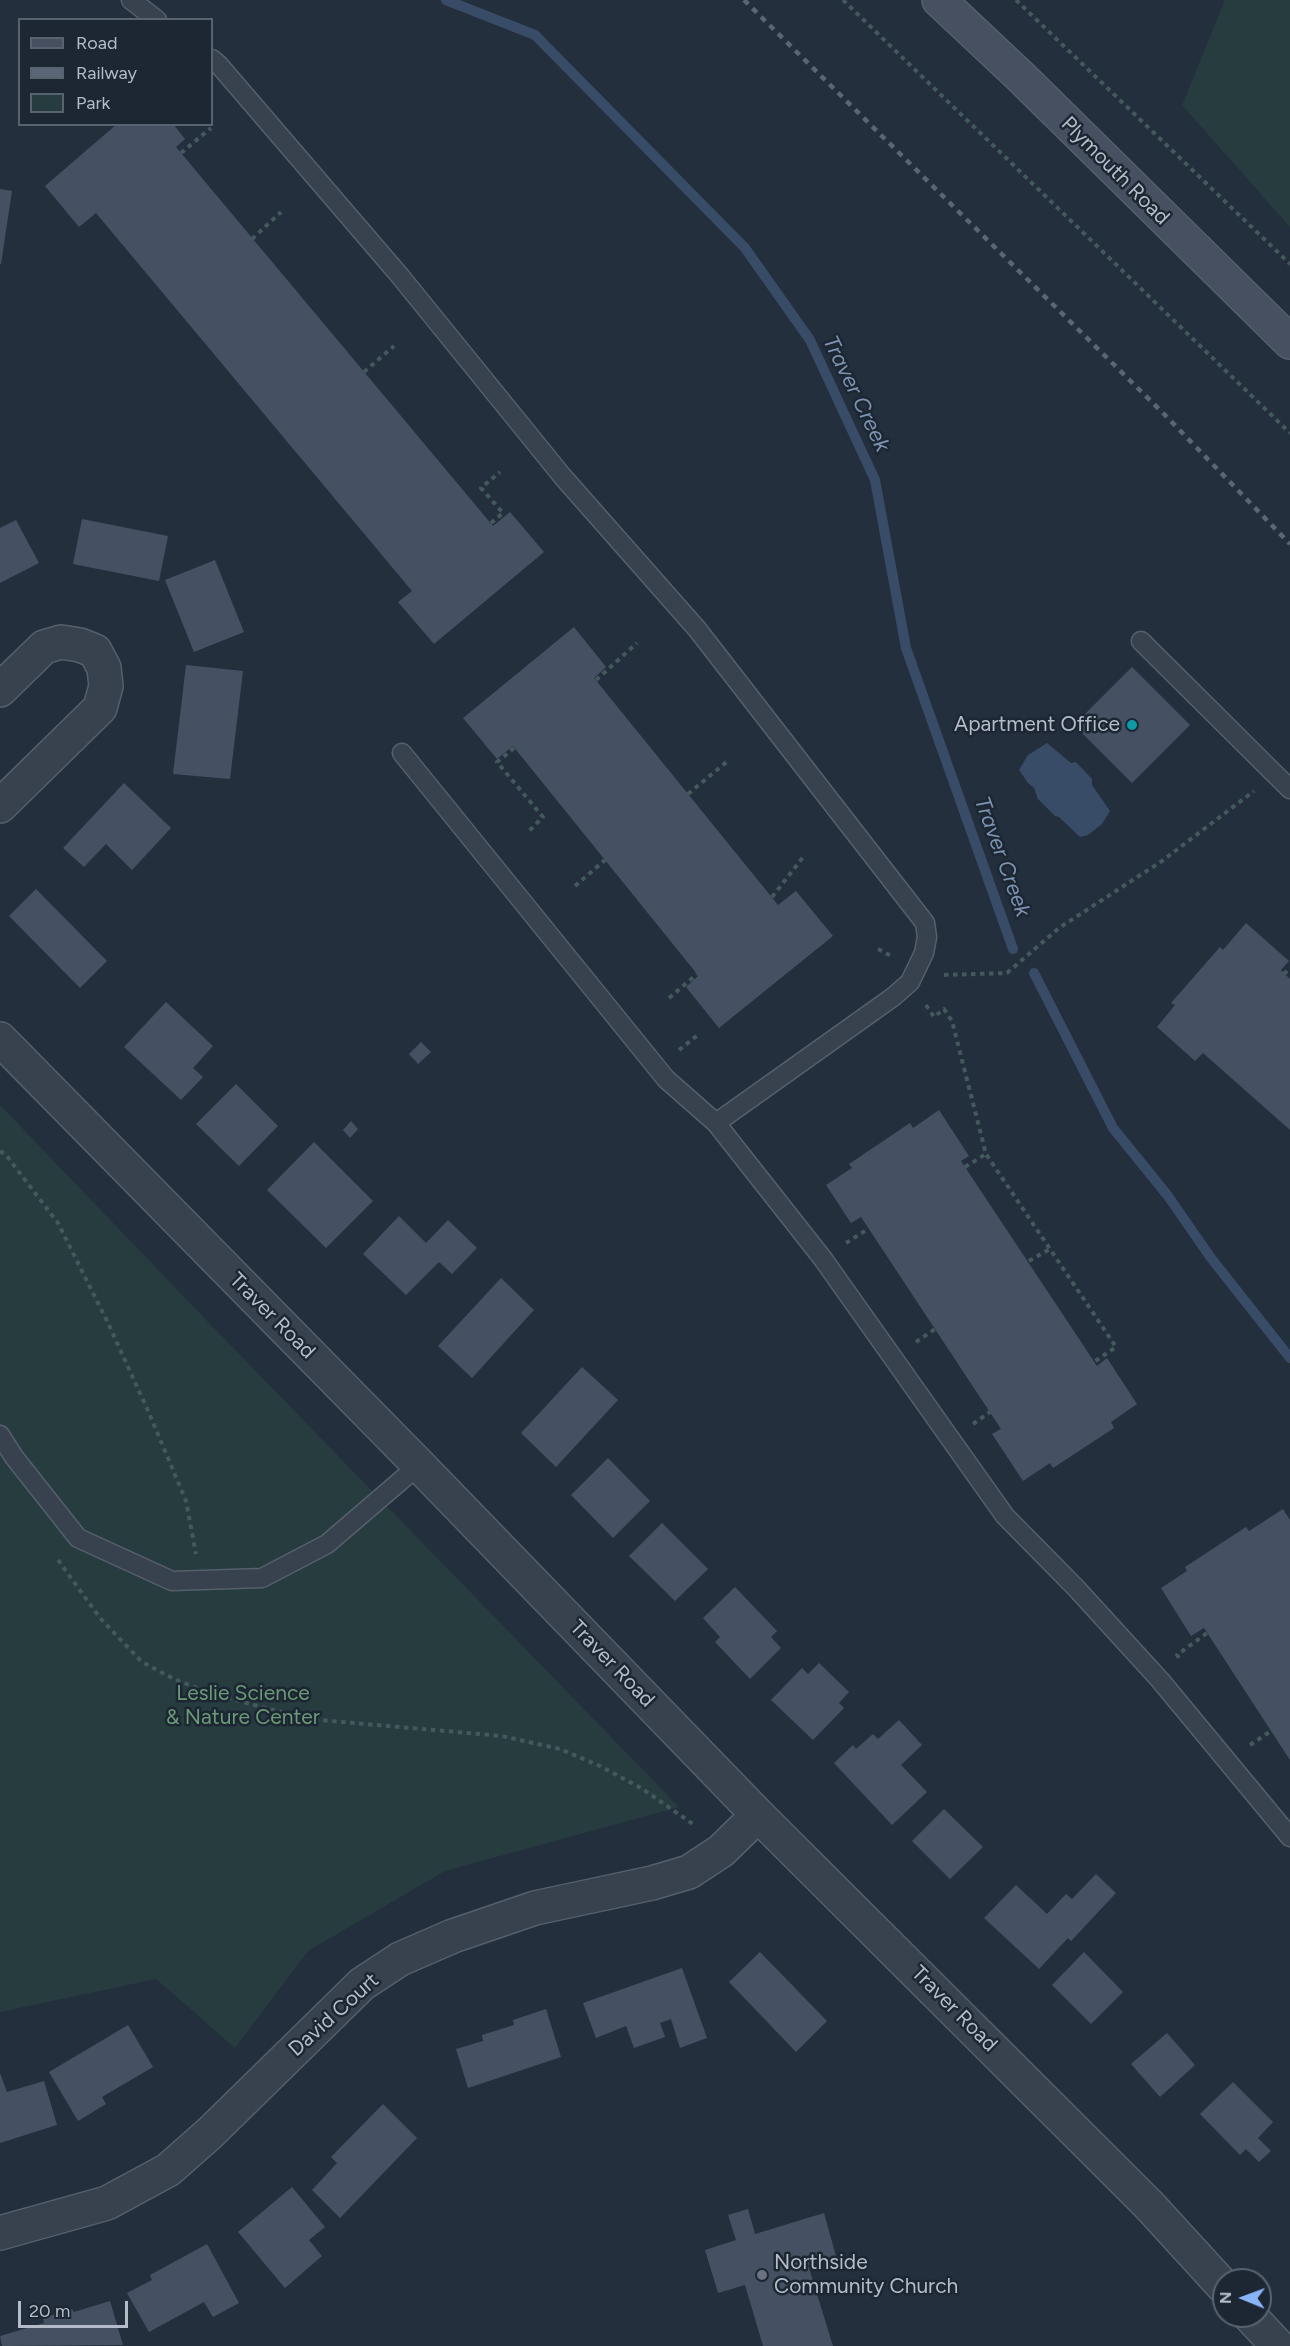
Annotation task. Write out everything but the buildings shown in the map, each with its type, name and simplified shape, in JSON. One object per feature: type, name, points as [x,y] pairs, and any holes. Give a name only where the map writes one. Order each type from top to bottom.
[{"type":"main road","name":"Plymouth Road","points":[[939,0],[1021,77],[1290,342]]},
{"type":"street","points":[[0,690],[44,647],[62,642],[80,645],[95,651],[104,668],[106,686],[100,708],[0,806]]},
{"type":"street","name":"Traver Road","points":[[0,1039],[419,1465],[758,1815],[1048,2102],[1149,2205],[1212,2274]]},
{"type":"street","name":"David Court","points":[[0,2233],[107,2203],[168,2170],[210,2133],[362,1984],[400,1959],[453,1936],[535,1908],[652,1883],[689,1872],[722,1851],[758,1815]]},
{"type":"street","points":[[1261,2328],[1278,2346]]},
{"type":"lane","points":[[131,0],[154,18]]},
{"type":"lane","points":[[213,60],[400,276],[563,477],[697,629],[925,923],[927,937],[924,953],[913,976],[893,997],[716,1123]]},
{"type":"lane","points":[[1141,641],[1290,789]]},
{"type":"lane","points":[[402,753],[666,1079],[716,1123],[824,1259],[1005,1516],[1076,1588],[1160,1680],[1290,1837]]},
{"type":"lane","points":[[0,1435],[15,1458],[78,1538],[172,1581],[262,1578],[327,1544],[419,1465]]},
{"type":"path","points":[[843,0],[1290,433]]},
{"type":"path","points":[[1016,0],[1290,264]]},
{"type":"path","points":[[181,153],[211,128]]},
{"type":"path","points":[[252,239],[281,212]]},
{"type":"path","points":[[364,372],[394,346]]},
{"type":"path","points":[[491,523],[503,513],[481,488],[500,472]]},
{"type":"path","points":[[596,680],[637,643]]},
{"type":"path","points":[[514,748],[497,762],[543,817],[529,831]]},
{"type":"path","points":[[688,794],[729,760]]},
{"type":"path","points":[[913,976],[1007,973],[1059,928],[1162,861],[1247,798],[1275,773]]},
{"type":"path","points":[[771,897],[804,856]]},
{"type":"path","points":[[575,886],[605,860]]},
{"type":"path","points":[[878,949],[913,976],[934,1017],[944,1009],[952,1021],[986,1154],[1116,1347],[1094,1362]]},
{"type":"path","points":[[1284,974],[1290,968]]},
{"type":"path","points":[[669,998],[697,974]]},
{"type":"path","points":[[0,1151],[6,1155],[58,1222],[113,1333],[186,1501],[201,1580]]},
{"type":"path","points":[[965,1167],[986,1154]]},
{"type":"path","points":[[1029,1261],[1050,1249]]},
{"type":"path","points":[[54,1553],[100,1618],[142,1662],[174,1679],[213,1694],[308,1719],[502,1736],[560,1749],[600,1766],[641,1788],[693,1824]]},
{"type":"path","points":[[1246,1747],[1271,1731]]},
{"type":"green space","points":[[1225,0],[1290,0],[1290,227],[1182,105]]},
{"type":"green space","name":"Leslie Science & Nature Center","points":[[0,1105],[679,1807],[445,1871],[308,1951],[235,2048],[156,1979],[0,2012]]},
{"type":"water","points":[[1047,743],[1071,763],[1076,762],[1092,779],[1092,785],[1110,811],[1102,824],[1088,835],[1080,837],[1059,817],[1055,816],[1038,799],[1034,788],[1019,770],[1028,755]]},
{"type":"waterway","name":"Traver Creek","points":[[446,0],[535,35],[745,248],[810,340],[875,480],[906,648],[1013,949]]},
{"type":"waterway","name":"Traver Creek","points":[[1034,973],[1113,1128],[1168,1196],[1211,1258],[1290,1358]]},
{"type":"railway","points":[[744,0],[1164,414],[1290,544]]},
{"type":"place","name":"Apartment Office","points":[[1132,725]]},
{"type":"place","name":"Northside Community Church","points":[[762,2275]]}]
